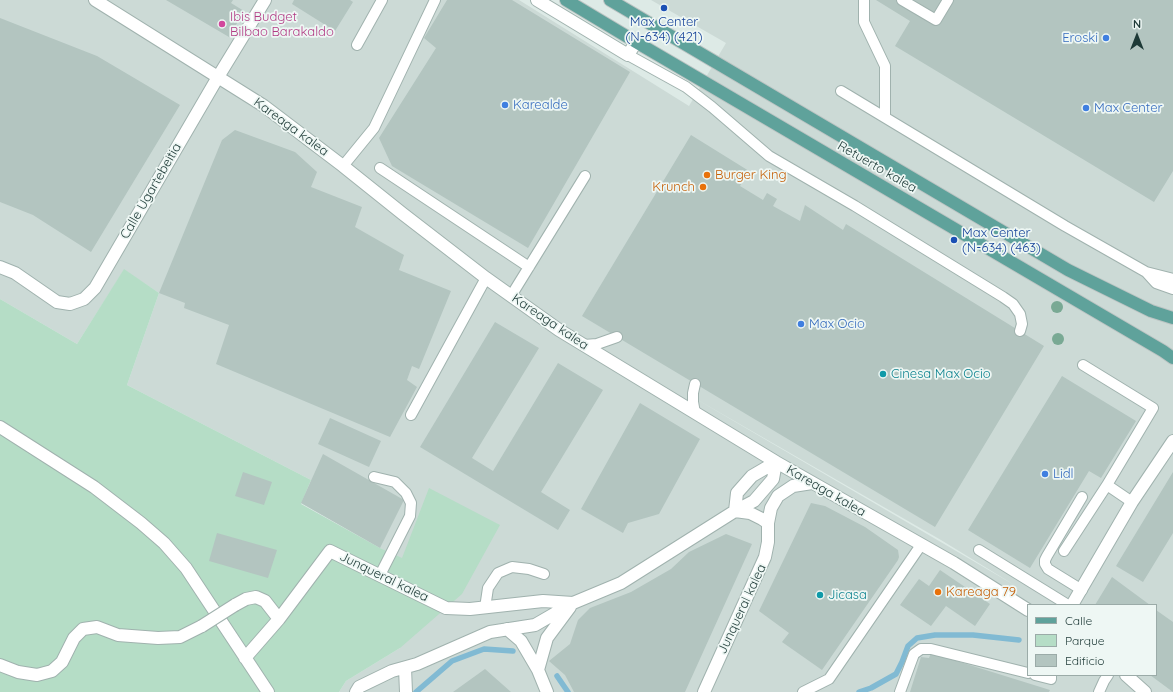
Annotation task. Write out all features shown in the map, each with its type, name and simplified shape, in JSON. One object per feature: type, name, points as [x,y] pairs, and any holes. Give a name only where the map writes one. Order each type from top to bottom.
[{"type":"main road","name":"Retuerto kalea","points":[[566,0],[1173,358]]},
{"type":"main road","name":"Retuerto kalea","points":[[610,0],[1068,270],[1151,311],[1173,318]]},
{"type":"street","name":"Kareaga kalea","points":[[95,0],[264,106],[486,278],[559,330],[776,462],[954,563],[1027,609]]},
{"type":"street","name":"Calle Ugartebeitia","points":[[0,267],[15,274],[57,302],[70,304],[84,300],[95,288],[218,77],[265,0]]},
{"type":"street","points":[[537,0],[628,55],[636,42]]},
{"type":"street","points":[[0,427],[94,487],[141,523],[164,543],[186,568],[268,692]]},
{"type":"street","points":[[1073,604],[1132,502],[1173,441]]},
{"type":"street","points":[[768,523],[750,513],[735,512],[737,493],[752,476],[776,462]]},
{"type":"street","name":"Junqueral kalea","points":[[356,692],[359,687],[392,671],[417,664],[490,632],[535,625],[573,603],[621,583],[754,501],[773,479],[776,462]]},
{"type":"street","name":"Junqueral kalea","points":[[704,692],[766,557],[768,523],[771,508],[778,496],[793,486],[812,483]]},
{"type":"street","name":"Junqueral kalea","points":[[245,658],[279,619],[330,551],[446,608],[485,608],[543,601],[573,603]]},
{"type":"street","points":[[0,664],[18,672],[37,675],[52,671],[62,662],[74,638],[84,629],[97,627],[118,635],[158,638],[180,637],[202,626],[246,599],[256,597],[265,601],[279,619]]},
{"type":"street","points":[[538,670],[547,638],[573,603]]},
{"type":"street","points":[[507,629],[521,641],[538,670],[547,692]]},
{"type":"street","points":[[404,668],[405,691]]},
{"type":"street","points":[[1127,676],[1145,692]]},
{"type":"lane","points":[[357,45],[382,0]]},
{"type":"lane","points":[[343,166],[374,128],[435,0]]},
{"type":"lane","points":[[864,0],[864,22],[886,66],[885,117]]},
{"type":"lane","points":[[902,0],[936,20],[948,0]]},
{"type":"lane","points":[[628,55],[686,87],[712,107],[769,156],[855,206],[1013,304],[1020,314],[1022,324],[1020,331]]},
{"type":"lane","points":[[841,91],[1059,223],[1146,272],[1173,279]]},
{"type":"lane","points":[[380,168],[529,267]]},
{"type":"lane","points":[[511,296],[585,176]]},
{"type":"lane","points":[[1146,272],[1156,283],[1173,289]]},
{"type":"lane","points":[[411,415],[486,278]]},
{"type":"lane","points":[[584,345],[597,344],[617,337]]},
{"type":"lane","points":[[1064,552],[1107,485],[1153,408],[1083,365]]},
{"type":"lane","points":[[695,384],[692,402],[695,413]]},
{"type":"lane","points":[[374,477],[396,482],[406,493],[411,503],[410,516],[380,575]]},
{"type":"lane","points":[[1107,485],[1132,502]]},
{"type":"lane","points":[[1082,497],[1045,560],[1045,564],[1048,569],[1082,590]]},
{"type":"lane","points":[[803,692],[829,680],[922,545]]},
{"type":"lane","points":[[979,550],[1066,604]]},
{"type":"lane","points":[[485,608],[488,588],[498,572],[512,567],[529,569],[544,574]]},
{"type":"lane","points":[[900,692],[914,654],[921,649],[930,649],[1027,673]]},
{"type":"lane","points":[[1039,676],[1051,679],[1051,676]]},
{"type":"lane","points":[[1099,692],[1107,676]]},
{"type":"shaded area","points":[[0,0],[519,0],[689,106],[726,43],[651,0],[1173,0],[1173,692],[339,692],[346,681],[400,648],[402,559],[301,503],[311,480],[127,385],[159,293],[124,270],[77,344],[0,299]],"holes":[[[691,396],[941,540],[1016,586]]]},
{"type":"green space","points":[[124,269],[159,293],[127,385],[311,480],[301,504],[380,548],[402,558],[429,488],[500,525],[462,594],[400,648],[346,681],[339,692],[0,692],[0,299],[77,344]]},
{"type":"building","name":"Ibis Budget Bilbao Barakaldo","points":[[166,0],[233,0],[231,3],[244,11],[229,37]]},
{"type":"building","points":[[294,0],[350,0],[353,2],[335,31],[292,4]]},
{"type":"building","name":"Karealde","points":[[447,0],[512,0],[630,72],[528,248],[392,166],[379,138],[436,48],[424,38]]},
{"type":"building","name":"Max Center","points":[[876,0],[1173,0],[1173,171],[1154,202],[895,46],[910,21]]},
{"type":"building","points":[[0,18],[97,56],[180,105],[91,252],[33,215],[0,202]]},
{"type":"building","points":[[235,130],[295,152],[317,172],[311,187],[362,207],[355,227],[404,255],[399,270],[451,291],[419,369],[412,366],[407,380],[417,387],[390,437],[216,364],[229,325],[184,308],[185,303],[159,293],[222,140]]},
{"type":"building","name":"Max Ocio","points":[[691,135],[749,171],[740,186],[763,200],[767,193],[777,199],[773,206],[800,221],[805,205],[843,230],[846,224],[1044,346],[935,527],[582,316]]},
{"type":"building","points":[[495,322],[539,348],[472,458],[493,471],[558,363],[603,390],[541,492],[570,510],[558,530],[420,447]]},
{"type":"building","name":"Lidl","points":[[1062,376],[1136,421],[1101,478],[1089,471],[1030,568],[968,530]]},
{"type":"building","points":[[640,403],[700,439],[659,514],[628,523],[623,533],[581,509]]},
{"type":"building","points":[[330,418],[381,441],[369,467],[318,444]]},
{"type":"building","points":[[323,454],[404,500],[380,548],[301,503]]},
{"type":"building","points":[[243,472],[272,482],[264,505],[235,496]]},
{"type":"building","points":[[1173,472],[1173,533],[1143,582],[1116,566]]},
{"type":"building","name":"Jicasa","points":[[811,503],[825,506],[865,527],[898,550],[899,557],[822,670],[782,642],[789,633],[759,611]]},
{"type":"building","points":[[217,533],[277,550],[268,578],[209,561]]},
{"type":"building","points":[[726,534],[752,544],[685,692],[574,692],[565,675],[549,661],[570,644],[578,620],[590,608],[631,592],[671,569],[689,552]]},
{"type":"building","points":[[940,570],[990,604],[975,626],[946,606],[931,626],[900,605],[919,579],[929,586]]},
{"type":"building","points":[[1112,577],[1149,604],[1096,604]]},
{"type":"building","points":[[1157,611],[1173,622],[1173,692],[1151,676],[1157,676]]},
{"type":"building","points":[[931,653],[1050,690],[1049,692],[910,692],[921,657],[929,658]]},
{"type":"building","points":[[485,669],[511,692],[453,692]]},
{"type":"waterway","points":[[859,692],[871,688],[896,674],[908,646],[917,638],[935,635],[973,635],[1019,640]]},
{"type":"waterway","points":[[416,692],[452,661],[484,649],[513,651]]},
{"type":"waterway","points":[[557,676],[568,692]]},
{"type":"place","name":"Max Center (N-634) (421)","points":[[664,8]]},
{"type":"place","name":"Ibis Budget Bilbao Barakaldo","points":[[222,24]]},
{"type":"place","name":"Eroski","points":[[1106,38]]},
{"type":"place","name":"Karealde","points":[[505,105]]},
{"type":"place","name":"Max Center","points":[[1086,108]]},
{"type":"place","name":"Burger King","points":[[707,175]]},
{"type":"place","name":"Krunch","points":[[703,187]]},
{"type":"place","name":"Max Center (N-634) (463)","points":[[954,240]]},
{"type":"place","name":"Max Ocio","points":[[801,324]]},
{"type":"place","name":"Cinesa Max Ocio","points":[[883,374]]},
{"type":"place","name":"Lidl","points":[[1045,474]]},
{"type":"place","name":"Kareaga 79","points":[[938,592]]},
{"type":"place","name":"Jicasa","points":[[820,595]]}]
